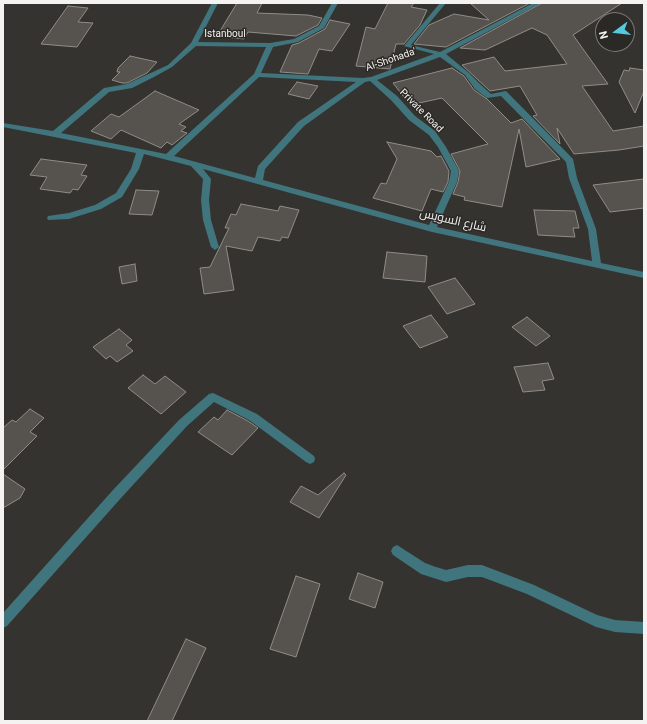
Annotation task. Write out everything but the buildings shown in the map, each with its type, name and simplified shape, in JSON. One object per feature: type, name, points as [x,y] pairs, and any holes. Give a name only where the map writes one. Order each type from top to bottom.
[{"type":"street","points":[[194,44],[215,3]]},
{"type":"street","name":"Istanboul","points":[[55,134],[106,90],[129,86],[152,76],[170,66],[194,44],[270,45],[296,41],[319,30],[324,25],[334,3]]},
{"type":"street","points":[[443,3],[407,46],[441,54],[467,74],[478,87],[490,96],[503,93],[570,161],[573,178],[592,229],[597,264]]},
{"type":"street","name":"Al-Shohada'","points":[[259,182],[261,168],[304,121],[362,80],[372,79],[441,54],[538,3]]},
{"type":"street","points":[[168,157],[257,75],[270,45]]},
{"type":"street","points":[[257,75],[362,80]]},
{"type":"street","name":"Private Road","points":[[372,79],[394,98],[412,118],[432,133],[455,171],[451,188],[432,229]]},
{"type":"street","name":"شارع السويس","points":[[3,125],[168,157],[432,229],[644,275]]},
{"type":"street","points":[[51,218],[69,216],[98,208],[119,195],[135,169],[141,151]]},
{"type":"street","points":[[194,164],[207,179],[205,200],[207,220],[215,247]]},
{"type":"street","points":[[3,622],[117,494],[183,424],[214,397],[253,417],[310,459]]},
{"type":"street","points":[[397,551],[421,568],[436,573],[446,576],[468,570],[482,571],[530,589],[596,621],[615,626],[644,628]]}]
